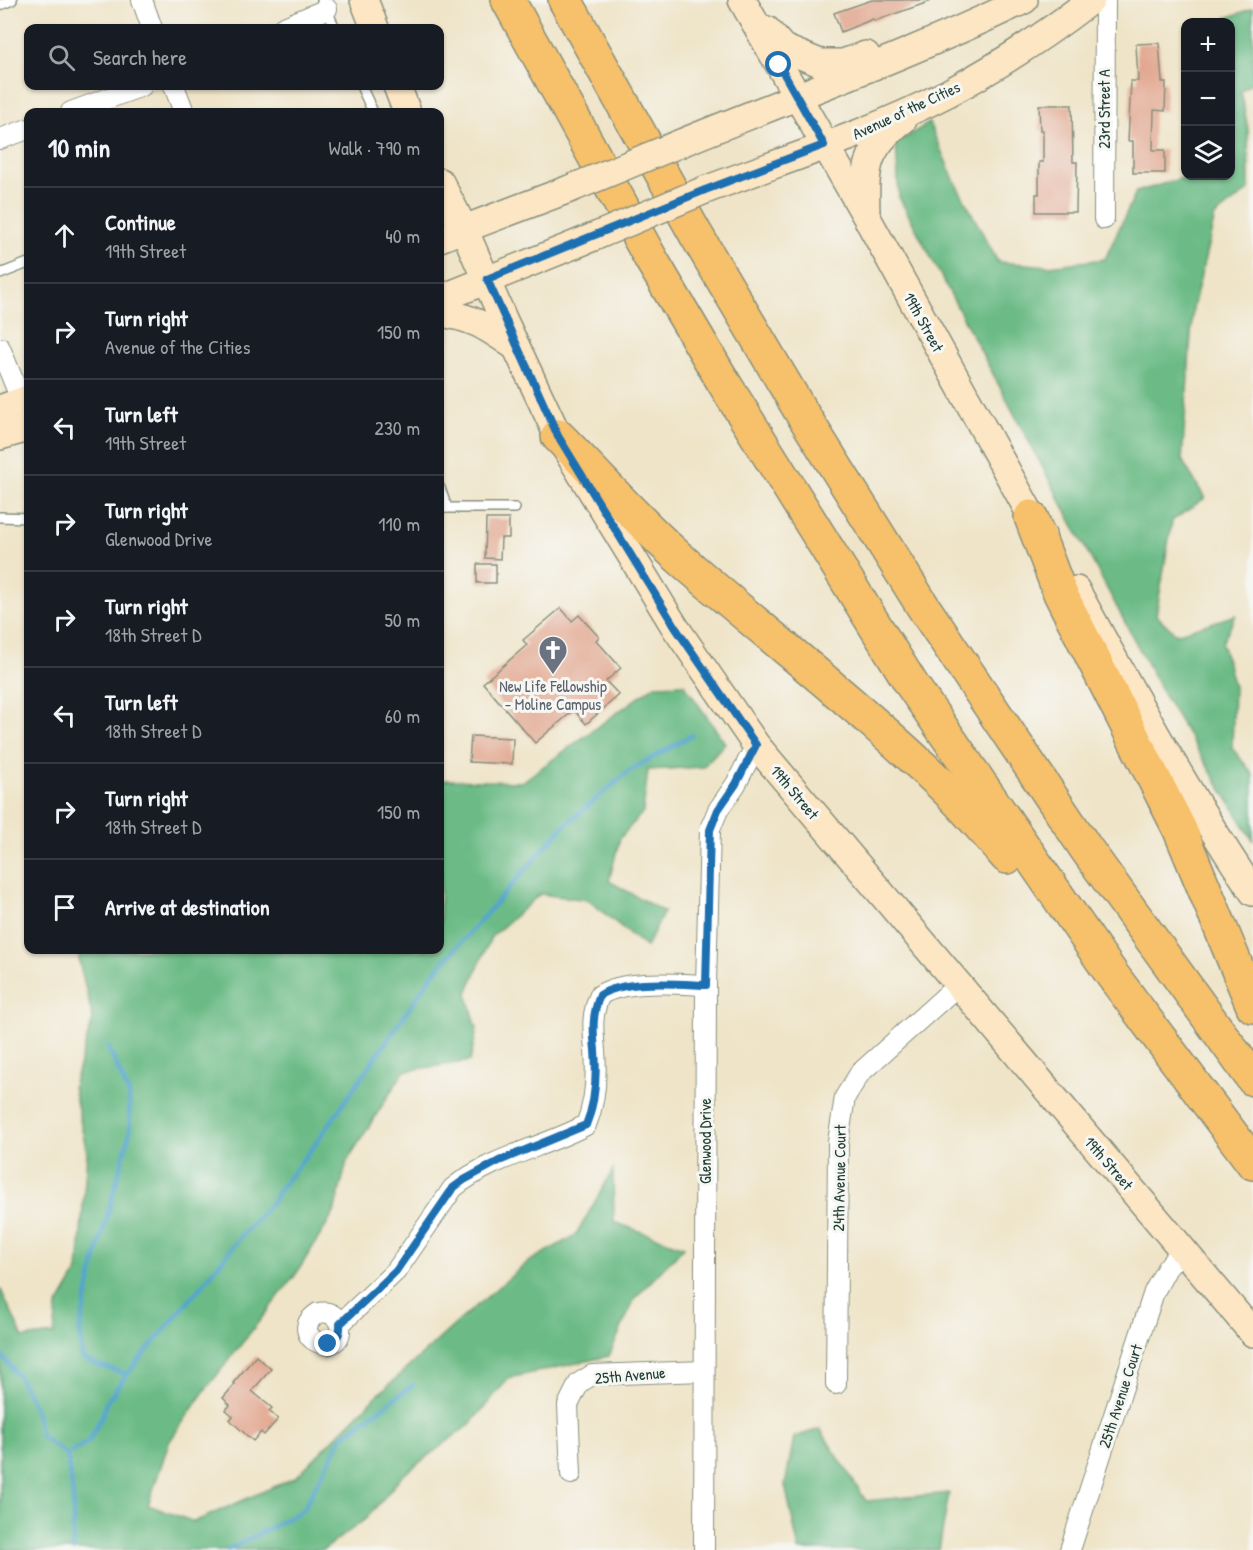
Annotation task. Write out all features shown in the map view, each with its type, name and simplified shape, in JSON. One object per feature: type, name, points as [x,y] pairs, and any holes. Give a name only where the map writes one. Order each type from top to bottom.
[{"type":"highway","points":[[508,0],[651,259],[796,500],[912,685],[1010,830],[1131,1000],[1253,1163]]},
{"type":"highway","points":[[565,0],[731,295],[924,608],[1087,850],[1253,1080]]},
{"type":"highway","points":[[558,436],[603,481],[642,525],[683,562],[834,687],[947,790],[1131,1000]]},
{"type":"highway","points":[[1031,517],[1060,593],[1180,830],[1253,1006]]},
{"type":"main road","points":[[364,0],[373,24]]},
{"type":"main road","points":[[744,4],[783,48],[820,63],[843,63],[925,32],[994,0]]},
{"type":"main road","points":[[452,233],[572,188],[947,36],[1024,0]]},
{"type":"main road","name":"Avenue of the Cities","points":[[444,297],[705,190],[869,129],[947,94],[1047,33],[1090,0]]},
{"type":"main road","name":"19th Street","points":[[744,4],[866,216],[1031,517],[1066,572],[1165,750],[1253,892]]},
{"type":"main road","points":[[399,90],[405,108]]},
{"type":"main road","points":[[866,216],[867,164],[881,140],[891,129],[925,104]]},
{"type":"main road","name":"19th Street","points":[[444,199],[452,233],[487,279],[558,436],[675,627],[756,745],[1253,1333]]},
{"type":"main road","points":[[444,314],[472,319],[518,348]]},
{"type":"main road","points":[[0,436],[24,429]]},
{"type":"street","points":[[142,0],[151,24]]},
{"type":"street","name":"23rd Street A","points":[[1104,219],[1105,0]]},
{"type":"street","points":[[289,24],[325,5]]},
{"type":"street","points":[[82,108],[131,90]]},
{"type":"street","points":[[176,90],[182,108]]},
{"type":"street","points":[[0,140],[24,131]]},
{"type":"street","points":[[0,348],[20,407]]},
{"type":"street","name":"Glenwood Drive","points":[[704,1550],[706,985],[710,830],[718,810],[736,784],[756,745]]},
{"type":"street","points":[[340,1324],[396,1271],[453,1188],[499,1161],[586,1125],[592,1110],[595,1088],[592,1028],[594,1008],[600,995],[620,987],[667,984],[706,985]]},
{"type":"street","name":"24th Avenue Court","points":[[836,1384],[838,1142],[845,1097],[860,1073],[958,985]]},
{"type":"street","name":"25th Avenue Court","points":[[1070,1550],[1154,1292],[1167,1268],[1183,1249]]},
{"type":"street","name":"25th Avenue","points":[[571,1474],[568,1405],[579,1383],[592,1375],[704,1371]]},
{"type":"lane","points":[[325,5],[333,24]]},
{"type":"lane","points":[[363,90],[371,108]]},
{"type":"lane","points":[[0,274],[24,265]]},
{"type":"lane","points":[[444,508],[515,508]]},
{"type":"lane","points":[[0,517],[24,518]]},
{"type":"green space","points":[[1253,8],[1253,82],[1241,91],[1248,129],[1249,190],[1215,216],[1193,308],[1182,460],[1205,498],[1172,521],[1156,615],[1176,634],[1236,615],[1222,643],[1234,687],[1232,748],[1253,774],[1253,840],[1163,694],[899,197],[896,143],[929,123],[954,180],[998,262],[1049,266],[1105,259],[1136,192],[1181,178],[1235,180],[1235,18],[1226,18]]},
{"type":"green space","points":[[684,684],[725,743],[703,767],[648,770],[643,812],[620,838],[609,881],[664,912],[646,947],[588,900],[540,894],[491,937],[467,993],[477,1029],[470,1061],[404,1071],[347,1161],[334,1213],[296,1274],[203,1393],[169,1442],[148,1505],[194,1522],[296,1477],[370,1402],[461,1319],[528,1262],[576,1235],[613,1170],[614,1222],[684,1247],[635,1298],[609,1356],[509,1378],[470,1424],[402,1476],[367,1518],[323,1550],[0,1550],[0,1288],[23,1338],[54,1334],[57,1307],[78,1271],[87,1153],[73,1086],[93,1019],[79,961],[80,954],[444,954],[444,781],[522,782],[655,685]]},
{"type":"green space","points":[[820,1429],[866,1501],[949,1493],[939,1550],[799,1550],[785,1485],[794,1437]]},
{"type":"building","points":[[872,0],[929,0],[929,2],[874,21],[873,19],[841,32],[834,13]]},
{"type":"building","points":[[1159,43],[1162,82],[1166,82],[1165,111],[1154,110],[1153,150],[1165,150],[1165,173],[1133,173],[1133,141],[1128,141],[1131,81],[1138,81],[1136,44]]},
{"type":"building","points":[[1039,105],[1072,105],[1073,162],[1077,162],[1076,212],[1036,212],[1036,194],[1039,194],[1039,162],[1043,162],[1043,130],[1040,130]]},
{"type":"building","points":[[486,519],[509,519],[509,538],[501,538],[500,559],[485,558]]},
{"type":"building","points":[[477,564],[496,564],[496,583],[477,583]]},
{"type":"building","name":"New Life Fellowship - Moline Campus","points":[[561,608],[572,621],[579,615],[599,637],[596,640],[621,668],[606,681],[619,695],[586,724],[574,710],[535,743],[483,683],[527,645],[523,640]]},
{"type":"building","points":[[471,736],[513,738],[512,764],[469,762]]},
{"type":"building","points":[[256,1356],[271,1369],[252,1391],[272,1408],[269,1411],[278,1419],[264,1435],[261,1432],[253,1441],[230,1420],[233,1416],[226,1410],[230,1405],[223,1398]]},
{"type":"waterway","points":[[73,1550],[73,1495],[67,1455],[89,1441],[106,1403],[127,1374],[241,1236],[273,1201],[314,1146],[433,974],[563,827],[629,771],[692,735]]},
{"type":"waterway","points":[[108,1047],[129,1094],[130,1132],[95,1261],[80,1328],[82,1358],[127,1374]]},
{"type":"waterway","points":[[0,1353],[18,1376],[35,1408],[41,1436],[67,1455]]},
{"type":"waterway","points":[[228,1550],[303,1510],[342,1437],[413,1385]]},
{"type":"place","name":"New Life Fellowship - Moline Campus","points":[[553,676]]},
{"type":"route","points":[[328,1344],[337,1339],[340,1324],[396,1271],[453,1188],[480,1170],[499,1161],[586,1125],[592,1110],[595,1088],[592,1028],[594,1008],[600,995],[620,987],[667,984],[706,985],[710,830],[718,810],[736,784],[756,745],[675,627],[558,436],[504,321],[487,279],[705,190],[824,145],[779,65]]}]
